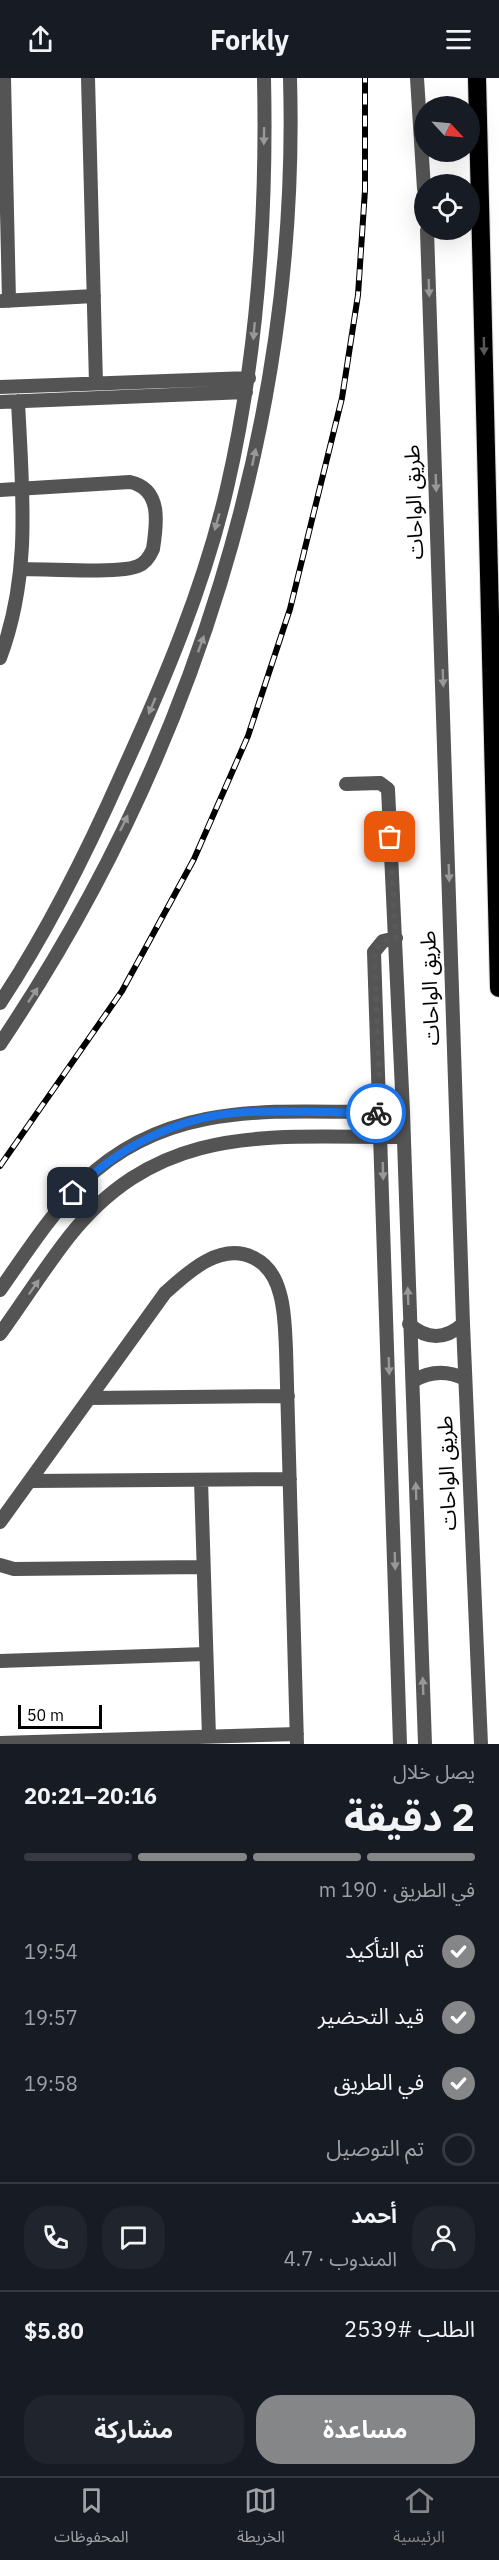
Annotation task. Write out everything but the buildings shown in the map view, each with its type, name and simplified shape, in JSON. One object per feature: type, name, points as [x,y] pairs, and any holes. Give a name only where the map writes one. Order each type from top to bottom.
[{"type":"highway","points":[[477,78],[499,988]]},
{"type":"street","points":[[4,78],[5,301],[94,296]]},
{"type":"street","points":[[88,78],[96,383]]},
{"type":"street","points":[[0,1003],[22,970],[98,828],[176,651],[227,490],[249,378],[262,231],[264,78]]},
{"type":"street","points":[[0,1044],[51,965],[99,875],[154,763],[195,659],[227,564],[261,428],[281,297],[288,220],[290,78]]},
{"type":"street","points":[[417,78],[423,174]]},
{"type":"street","name":"طريق الواحات","points":[[427,240],[463,1324],[481,1744]]},
{"type":"street","points":[[0,387],[249,378]]},
{"type":"street","points":[[0,402],[246,392]]},
{"type":"street","points":[[0,658],[11,623],[22,569],[22,488],[18,401]]},
{"type":"street","points":[[0,490],[130,482],[145,488],[155,502],[153,549],[145,562],[138,566],[118,569],[22,569]]},
{"type":"street","points":[[346,784],[380,783],[388,789],[404,1137],[425,1744]]},
{"type":"street","points":[[396,938],[383,941],[374,952],[382,1137],[400,1744]]},
{"type":"street","points":[[0,1290],[62,1205],[94,1173],[139,1142],[170,1128],[234,1113],[403,1112]]},
{"type":"street","points":[[0,1334],[69,1237],[119,1187],[148,1167],[181,1153],[215,1143],[250,1139],[404,1137]]},
{"type":"street","points":[[0,1522],[165,1293],[201,1263],[232,1253],[248,1255],[262,1262],[273,1274],[280,1294],[288,1396],[297,1739],[209,1737],[0,1743]]},
{"type":"street","points":[[409,1324],[417,1331],[436,1337],[455,1330],[463,1324]]},
{"type":"street","points":[[413,1381],[427,1374],[443,1372],[465,1379]]},
{"type":"street","points":[[91,1398],[288,1396]]},
{"type":"street","points":[[30,1481],[290,1479]]},
{"type":"street","points":[[201,1480],[209,1737]]},
{"type":"street","points":[[0,1564],[14,1569],[204,1567]]},
{"type":"street","points":[[0,1661],[206,1654]]},
{"type":"railway","points":[[0,1166],[122,991],[194,859],[248,736],[290,609],[342,398],[358,295],[365,190],[365,78]]},
{"type":"way so far","points":[[376,1113],[381,1113],[374,952],[383,941],[396,938],[390,837]]},
{"type":"route","points":[[73,1193],[111,1160],[139,1142],[170,1128],[201,1119],[234,1113],[376,1113]]}]
